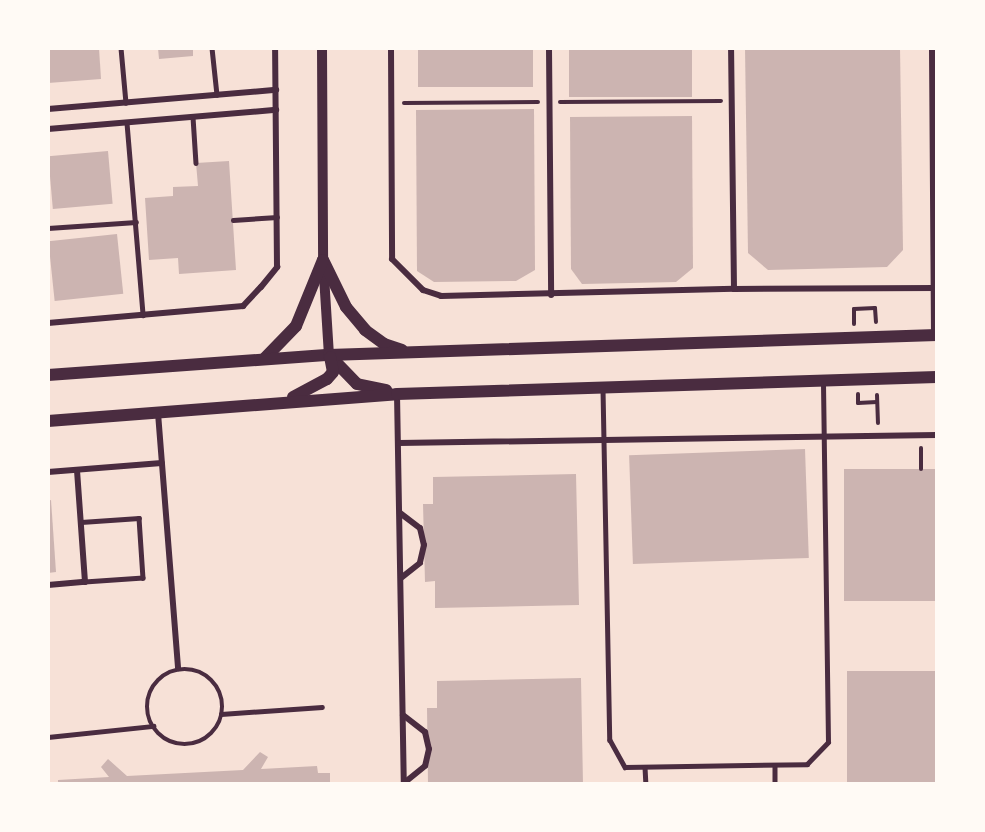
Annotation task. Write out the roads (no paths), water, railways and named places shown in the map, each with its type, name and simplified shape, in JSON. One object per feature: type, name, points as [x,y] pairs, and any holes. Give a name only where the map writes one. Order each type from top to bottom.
[{"type":"main road","points":[[323,260],[346,307],[365,330],[384,344],[418,353]]},
{"type":"main road","points":[[264,359],[296,326],[323,260]]},
{"type":"main road","points":[[48,375],[329,356],[854,336],[936,336]]},
{"type":"main road","points":[[329,356],[357,384],[417,394]]},
{"type":"main road","points":[[268,404],[302,395],[318,387],[333,372],[329,356]]},
{"type":"main road","points":[[48,421],[398,394],[937,377]]},
{"type":"street","points":[[48,323],[243,306],[277,267],[275,48]]},
{"type":"street","points":[[322,48],[323,260],[329,356]]},
{"type":"street","points":[[391,48],[392,259],[423,290],[441,296],[734,289],[935,288]]},
{"type":"street","points":[[549,48],[551,295]]},
{"type":"street","points":[[731,48],[734,289]]},
{"type":"street","points":[[932,48],[936,336]]},
{"type":"street","points":[[48,109],[276,90]]},
{"type":"street","points":[[48,129],[276,110]]},
{"type":"street","points":[[398,394],[404,784]]},
{"type":"street","points":[[158,412],[178,668]]},
{"type":"street","points":[[399,443],[937,435]]},
{"type":"street","points":[[48,472],[162,463]]},
{"type":"street","points":[[48,585],[86,582],[77,470]]},
{"type":"street","points":[[400,513],[420,528],[424,545],[420,563],[401,578]]},
{"type":"street","points":[[403,715],[425,732],[429,749],[425,766],[404,784]]},
{"type":"lane","points":[[121,48],[126,103]]},
{"type":"lane","points":[[212,48],[217,95]]},
{"type":"lane","points":[[193,117],[196,163]]},
{"type":"lane","points":[[127,123],[143,315]]},
{"type":"lane","points":[[233,220],[277,217]]},
{"type":"lane","points":[[48,228],[136,222]]},
{"type":"lane","points":[[603,387],[610,740],[625,767],[807,764],[828,742],[823,379]]},
{"type":"lane","points":[[81,522],[139,518],[143,578],[86,582]]},
{"type":"lane","points":[[178,668],[210,676],[224,703],[216,732],[189,747],[160,738],[145,711],[154,683],[178,668]]},
{"type":"lane","points":[[221,714],[322,707]]},
{"type":"lane","points":[[48,737],[153,726]]},
{"type":"lane","points":[[775,765],[775,784]]},
{"type":"lane","points":[[645,767],[646,784]]}]
